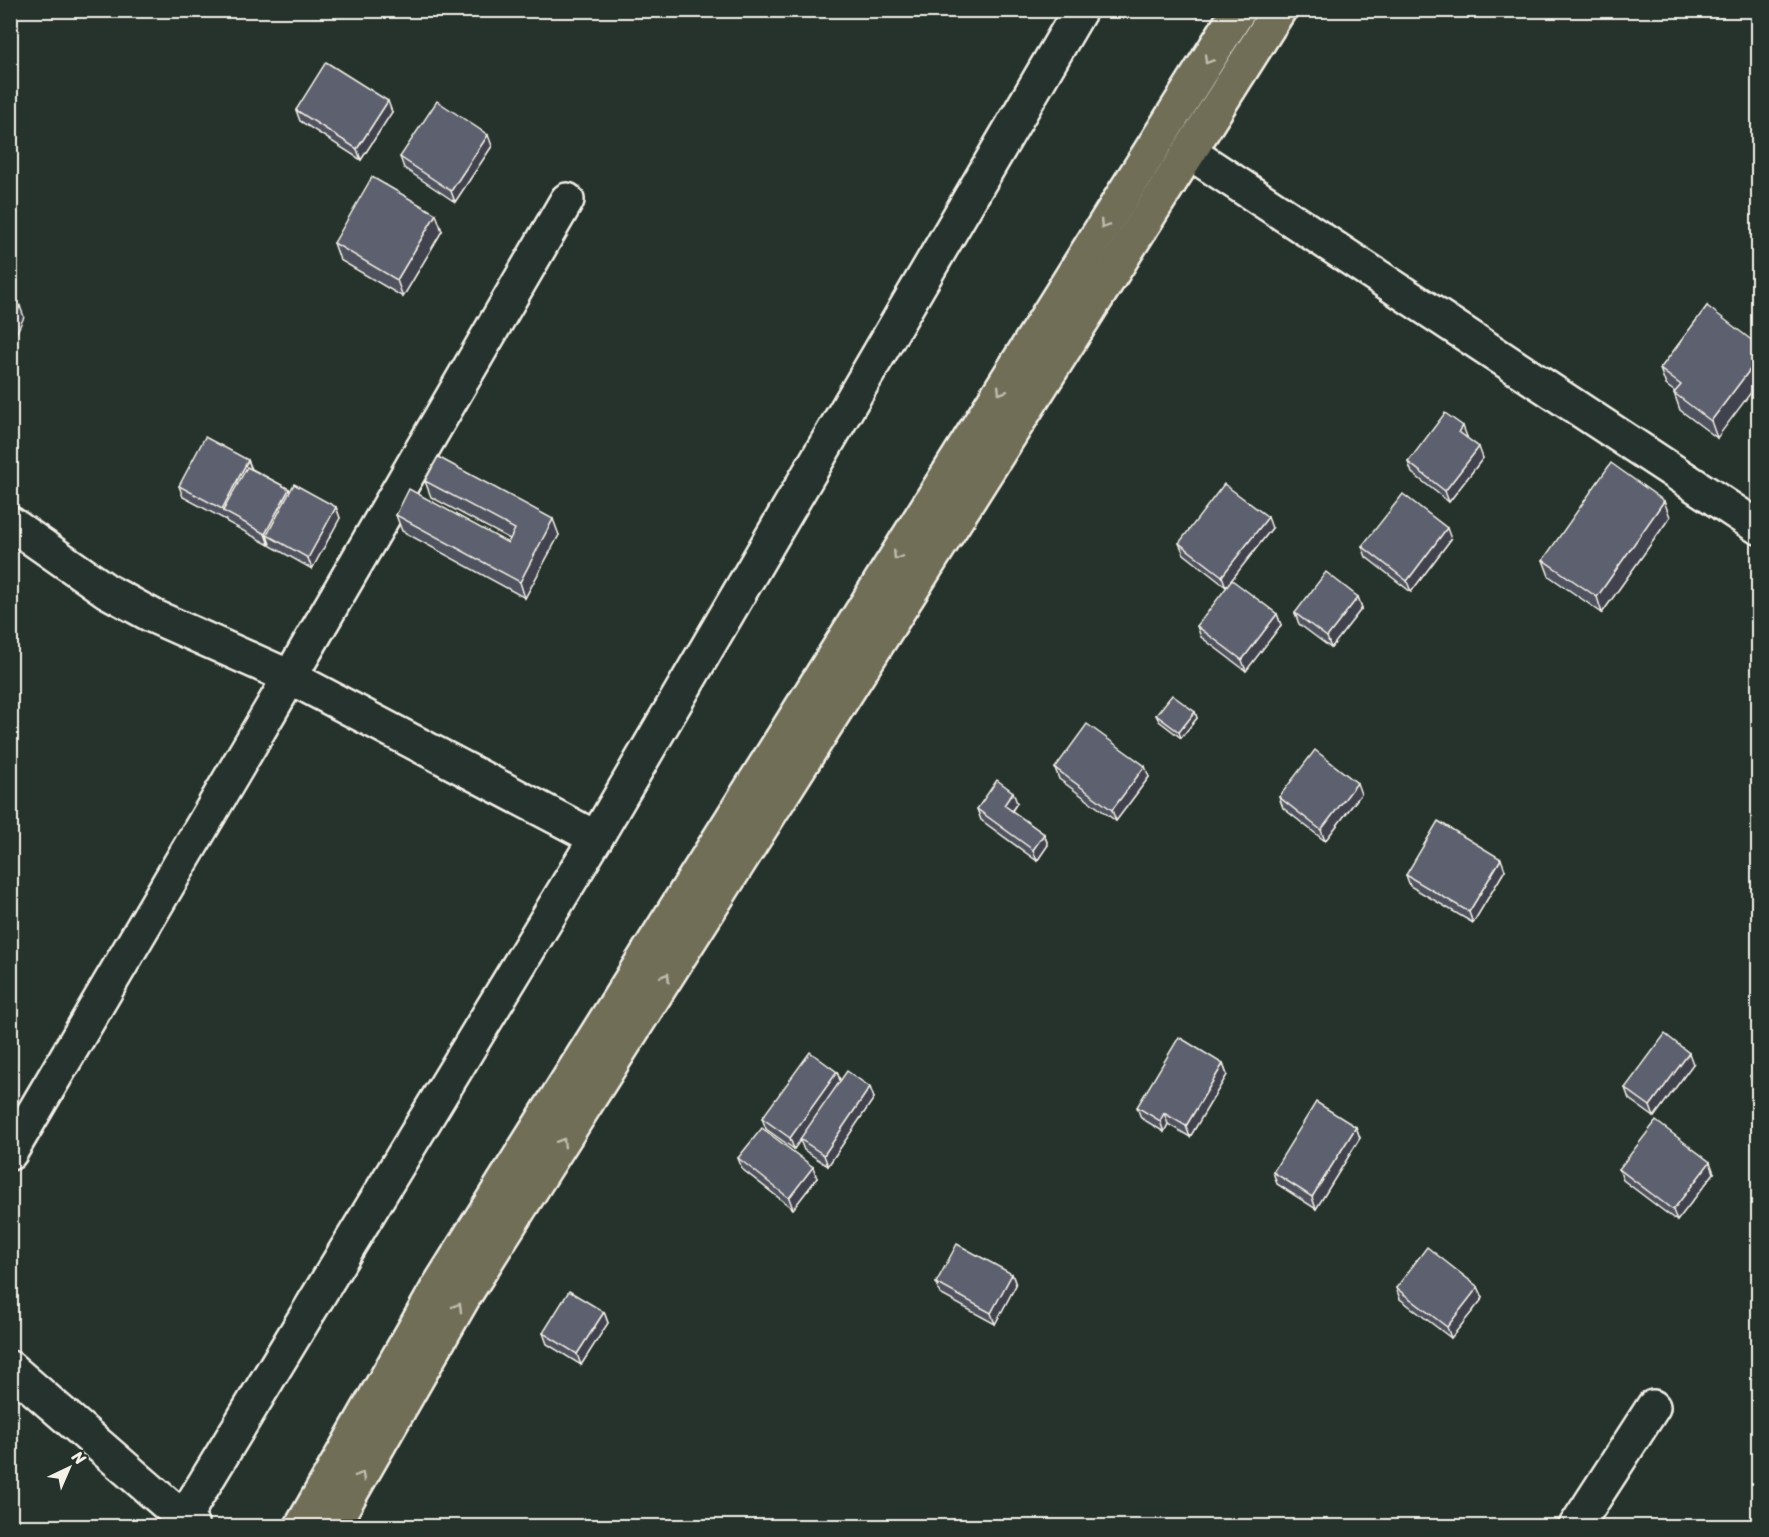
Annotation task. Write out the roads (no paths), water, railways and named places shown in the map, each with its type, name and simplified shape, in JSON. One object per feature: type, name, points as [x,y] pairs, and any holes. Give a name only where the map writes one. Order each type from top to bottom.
[{"type":"main road","points":[[302,1527],[440,1286],[1239,10]]},
{"type":"main road","points":[[332,1527],[464,1296],[1279,10]]},
{"type":"street","points":[[10,1368],[188,1523],[596,838],[1080,10]]},
{"type":"street","points":[[1189,152],[1758,527]]},
{"type":"street","points":[[10,1153],[567,200]]},
{"type":"street","points":[[10,524],[107,591],[153,616],[290,677],[596,838]]},
{"type":"street","points":[[1576,1527],[1653,1407]]}]
